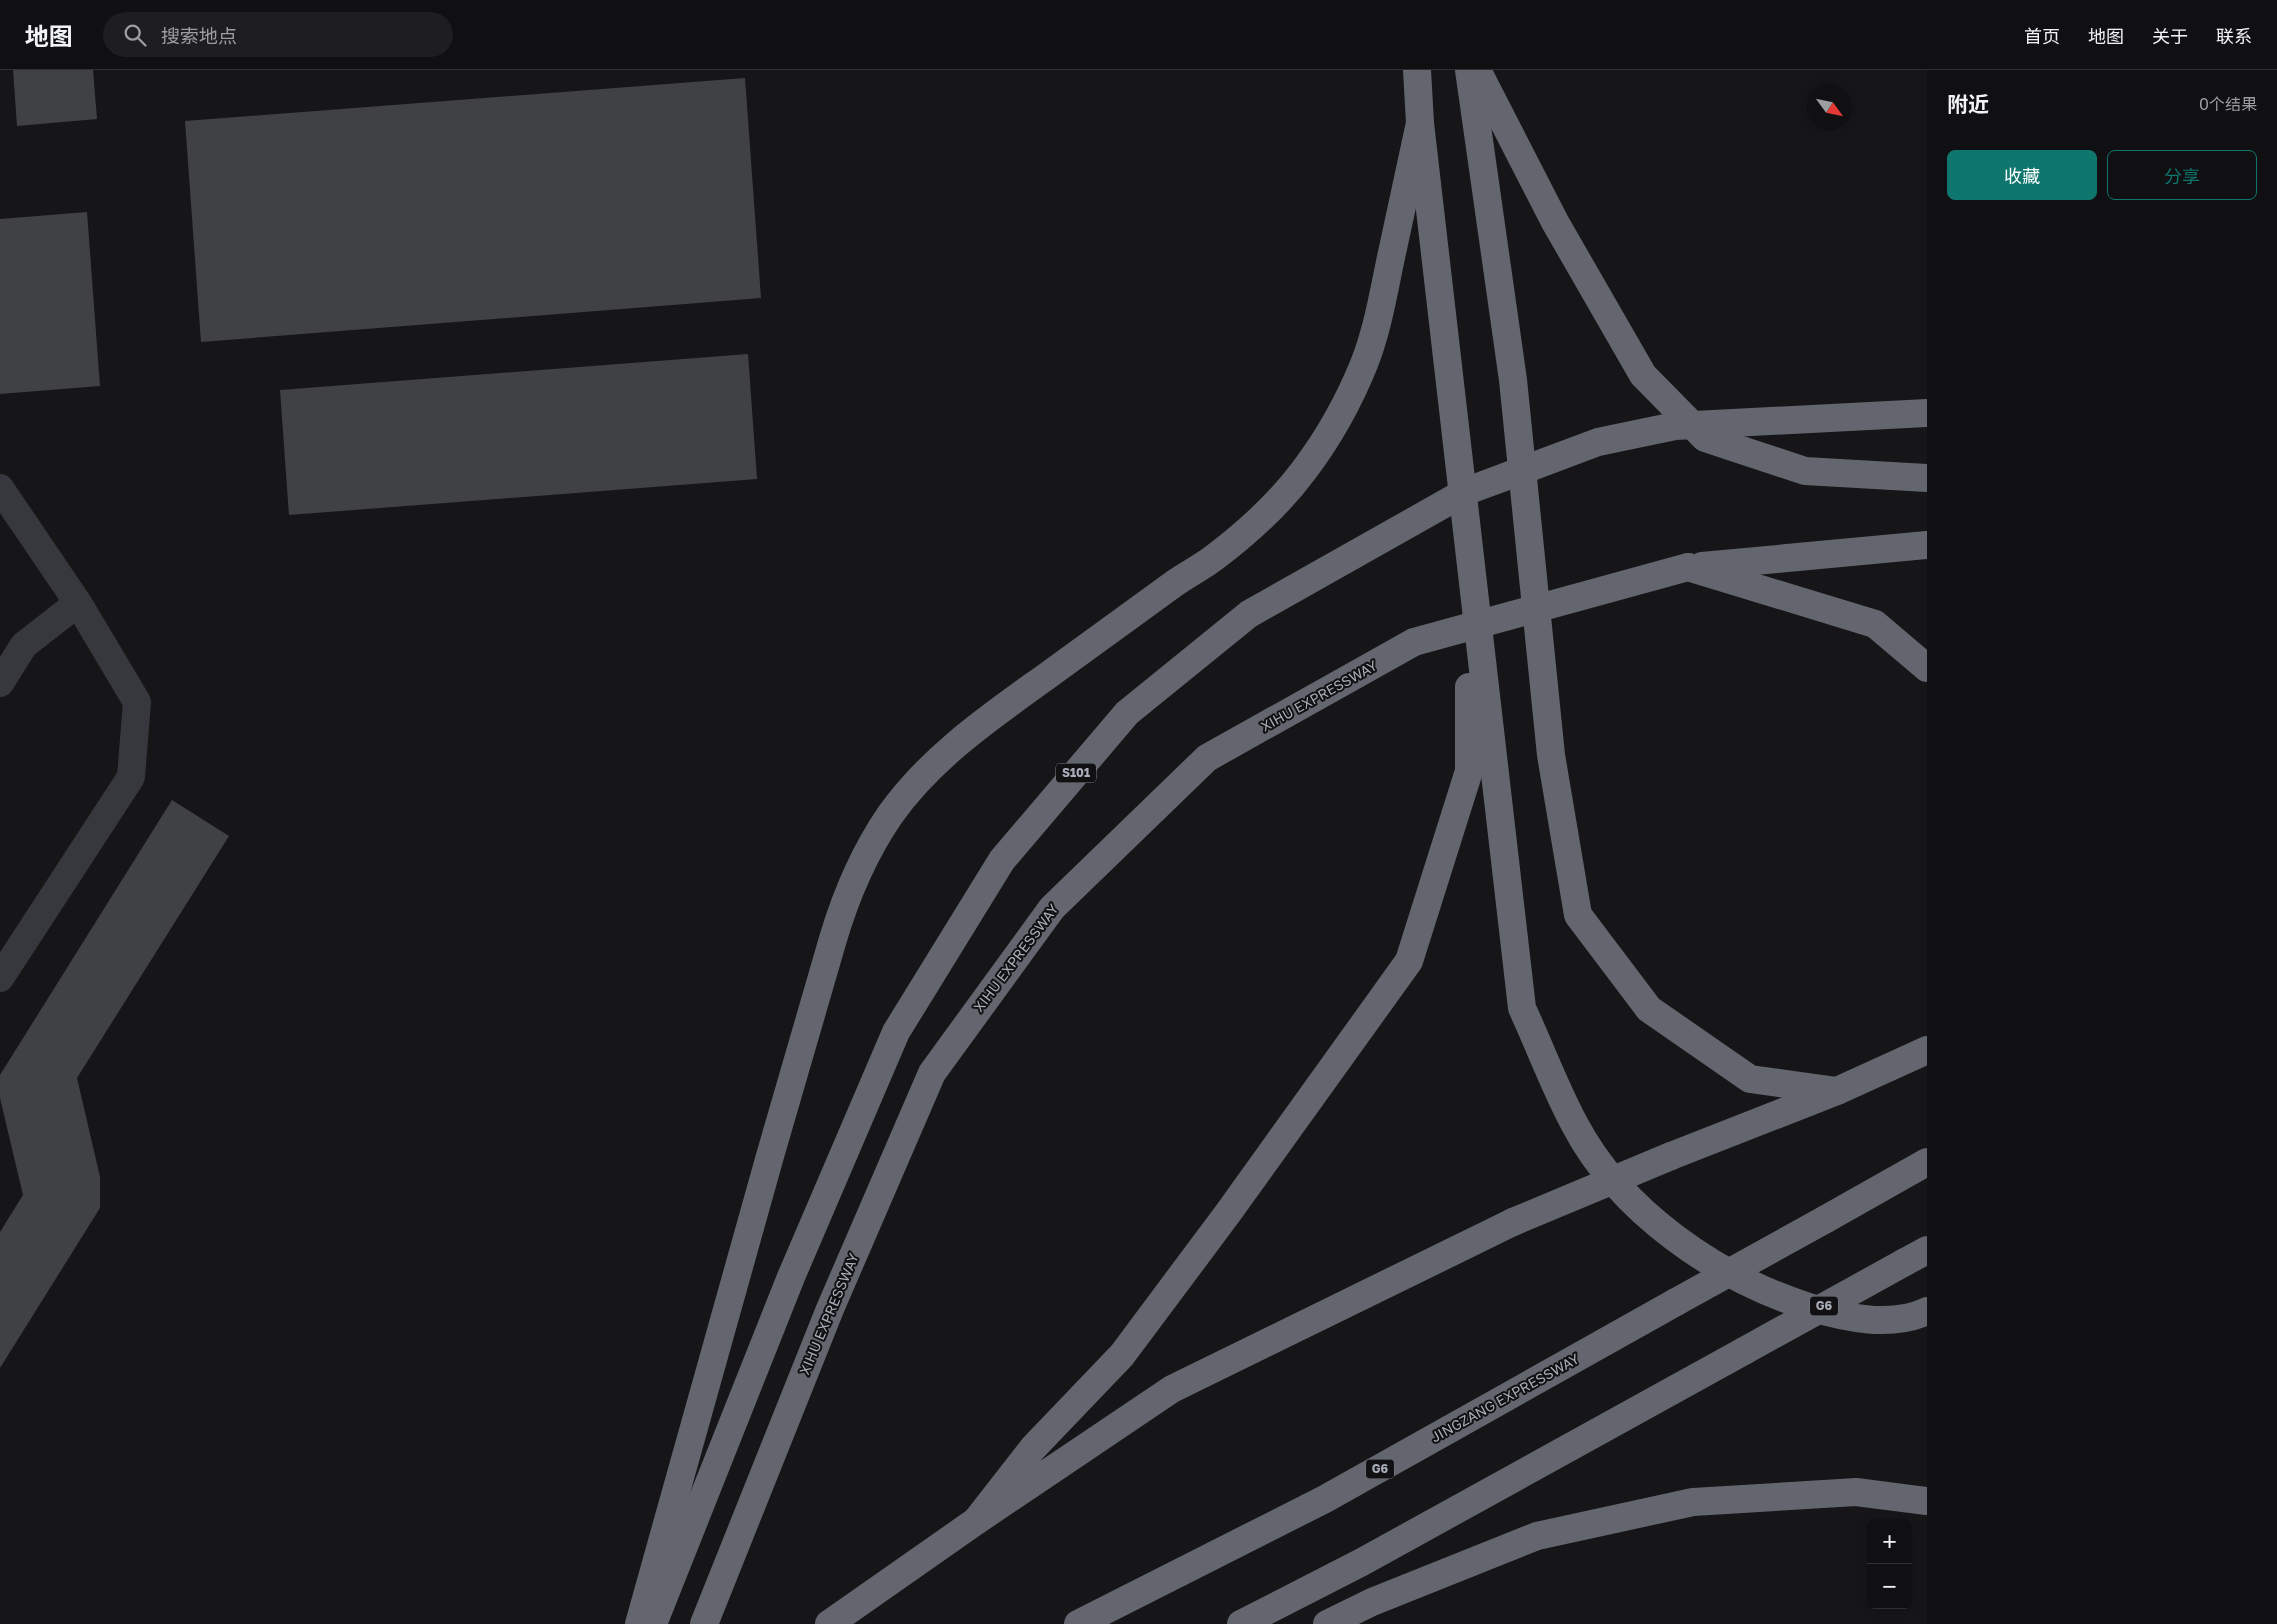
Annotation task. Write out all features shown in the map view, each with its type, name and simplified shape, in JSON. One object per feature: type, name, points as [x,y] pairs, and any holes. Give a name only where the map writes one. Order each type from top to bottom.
[{"type":"highway","points":[[1417,70],[1420,123],[1522,1008],[1575,1126],[1606,1169],[1641,1209],[1667,1232],[1704,1259],[1743,1281],[1802,1305],[1828,1313],[1871,1322],[1919,1315],[1927,1311]]},
{"type":"highway","points":[[1468,70],[1514,380],[1551,755],[1578,915],[1649,1009],[1750,1079],[1837,1091]]},
{"type":"highway","points":[[1477,70],[1555,222],[1643,375],[1705,438],[1805,471],[1927,478]]},
{"type":"highway","points":[[640,1624],[770,1156],[843,906],[856,874],[890,814],[918,780],[949,749],[983,721],[1178,581],[1213,559],[1246,532],[1277,502],[1304,470],[1332,429],[1348,400],[1364,363],[1377,323],[1420,123]]},
{"type":"highway","name":"S101","points":[[653,1624],[791,1277],[896,1032],[1002,860],[1127,713],[1249,614],[1467,492],[1589,445],[1675,426],[1927,413]]},
{"type":"highway","name":"XIHU EXPRESSWAY","points":[[704,1624],[830,1309],[932,1074],[1052,908],[1207,758],[1414,642],[1688,567],[1927,544]]},
{"type":"highway","points":[[976,1521],[1033,1448],[1122,1355],[1234,1205],[1409,960],[1469,771],[1470,556]]},
{"type":"highway","points":[[1688,567],[1875,624],[1927,668]]},
{"type":"highway","points":[[829,1624],[976,1521],[1172,1389],[1513,1222],[1671,1156],[1837,1091],[1927,1050]]},
{"type":"highway","name":"JINGZANG EXPRESSWAY","points":[[1078,1624],[1325,1499],[1927,1162]]},
{"type":"highway","name":"G6","points":[[1241,1624],[1362,1562],[1916,1256]]},
{"type":"highway","points":[[1327,1624],[1372,1602],[1537,1536],[1683,1504],[1856,1492],[1927,1501]]},
{"type":"street","points":[[0,488],[78,603],[137,702],[131,777],[0,978]]},
{"type":"street","points":[[0,683],[24,646],[78,603]]},
{"type":"building","points":[[13,70],[93,70],[97,119],[17,126]]},
{"type":"building","points":[[745,78],[761,298],[201,342],[185,121]]},
{"type":"building","points":[[87,212],[100,386],[0,394],[0,219]]},
{"type":"building","points":[[748,354],[757,479],[289,515],[280,390]]},
{"type":"building","points":[[172,800],[229,836],[77,1078],[100,1177],[100,1208],[0,1368],[0,1232],[23,1195],[0,1098],[0,1075]]}]
